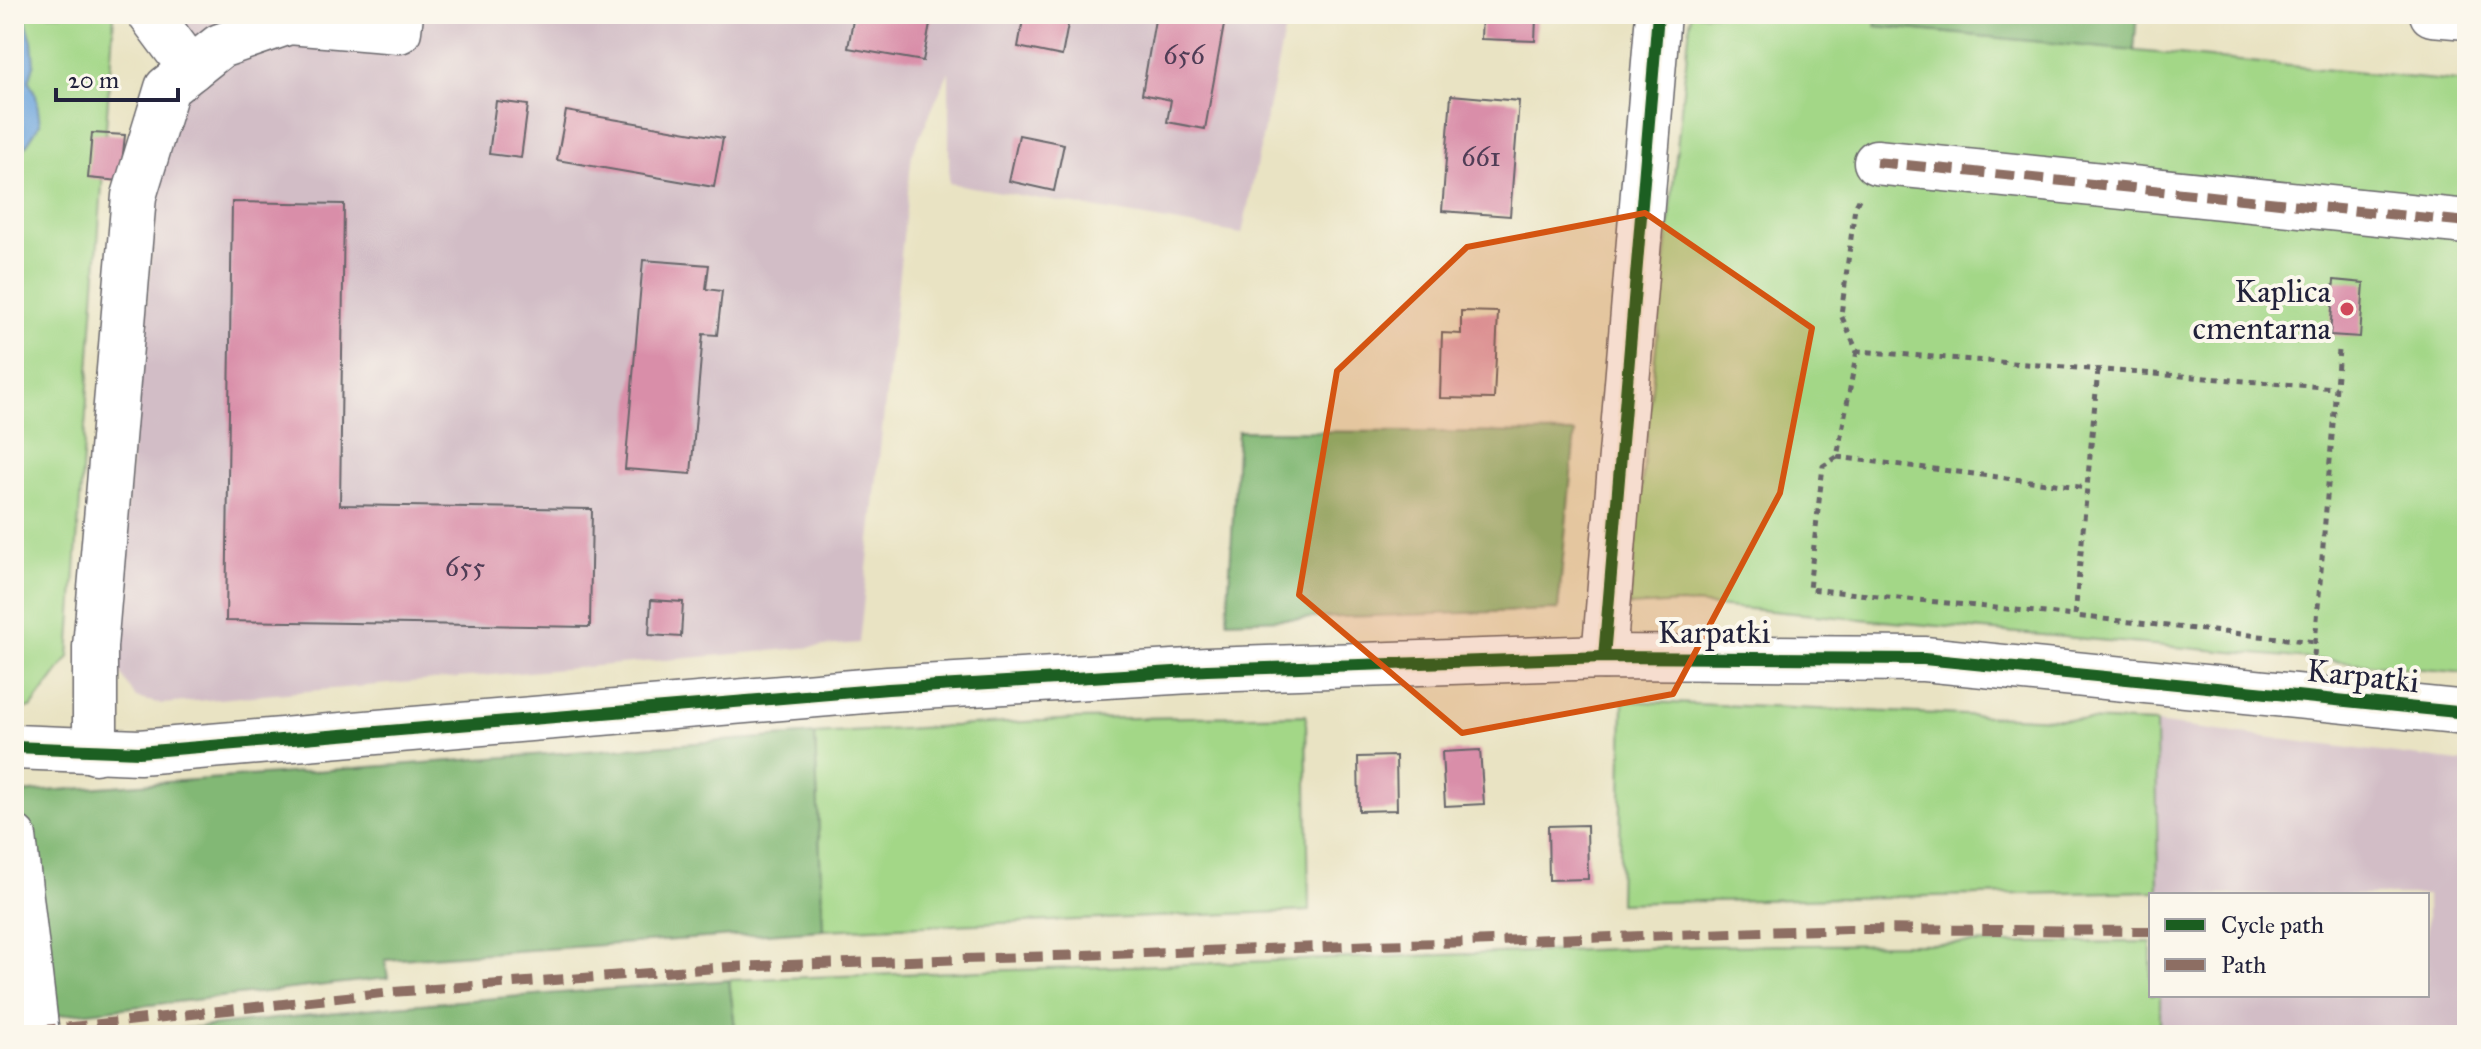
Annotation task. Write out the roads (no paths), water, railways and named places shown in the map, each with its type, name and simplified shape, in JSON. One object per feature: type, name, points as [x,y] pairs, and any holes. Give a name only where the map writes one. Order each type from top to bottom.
[{"type":"street","points":[[150,14],[191,69]]},
{"type":"street","points":[[95,752],[95,647],[134,196],[167,88],[220,46],[289,22],[399,31],[401,14]]},
{"type":"street","points":[[1604,657],[1658,14]]},
{"type":"street","points":[[2432,14],[2467,17]]},
{"type":"street","points":[[1876,162],[2467,222]]},
{"type":"street","name":"Karpatki","points":[[14,747],[139,752],[888,689],[1207,670],[1604,657],[1924,659],[2467,713]]},
{"type":"street","points":[[14,837],[37,1035]]},
{"type":"water","points":[[14,14],[24,14],[32,41],[34,65],[29,81],[36,95],[40,124],[22,152],[14,156]]},
{"type":"place","name":"Kaplica cmentarna","points":[[2347,309]]}]
